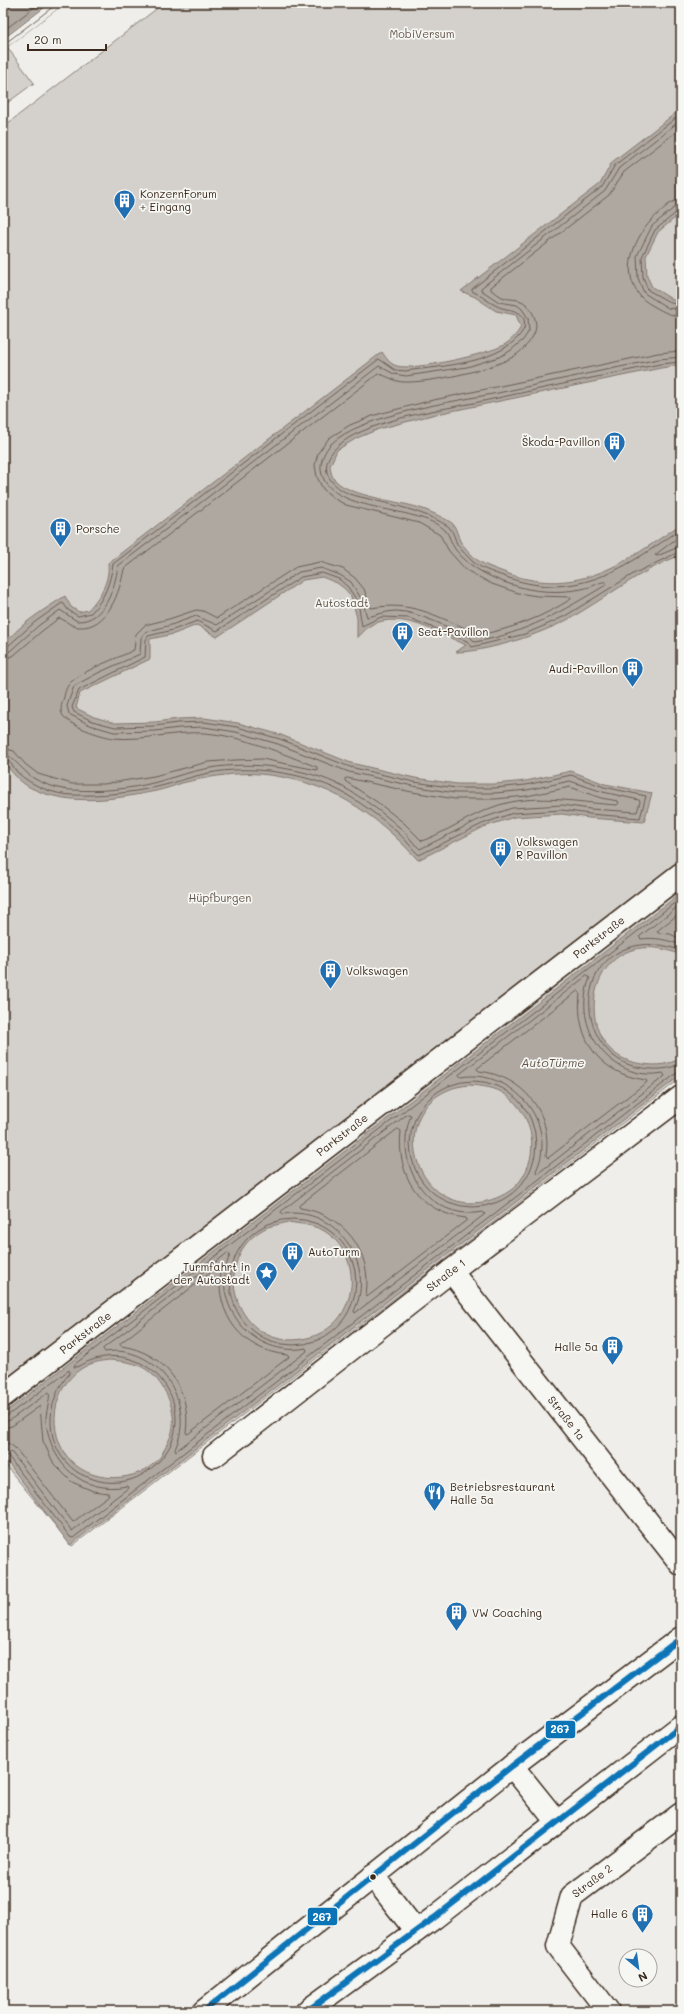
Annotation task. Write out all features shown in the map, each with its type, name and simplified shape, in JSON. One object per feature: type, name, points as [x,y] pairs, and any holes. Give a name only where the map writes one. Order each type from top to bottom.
[{"type":"street","name":"Parkstraße","points":[[3,1396],[681,874]]},
{"type":"street","name":"Straße 1","points":[[214,1456],[451,1271],[681,1097]]},
{"type":"street","name":"Straße 1a","points":[[451,1271],[681,1564]]},
{"type":"street","points":[[204,2011],[512,1766],[681,1638]]},
{"type":"street","points":[[307,2011],[416,1931],[681,1726]]},
{"type":"street","points":[[512,1766],[557,1822]]},
{"type":"street","name":"Straße 2","points":[[608,2011],[558,1946],[572,1896],[681,1814]]},
{"type":"street","points":[[373,1876],[416,1931]]},
{"type":"green space","name":"Autostadt","points":[[164,3],[681,3],[681,1078],[72,1546],[3,1462],[3,127]]},
{"type":"green space","points":[[7,47],[34,83],[3,106],[3,50]]},
{"type":"water","points":[[3,3],[65,3],[3,50]]},
{"type":"water","points":[[681,109],[681,213],[658,232],[646,256],[647,276],[652,287],[673,300],[681,302],[681,365],[432,415],[379,429],[357,438],[337,450],[330,466],[335,480],[342,486],[352,491],[414,506],[447,520],[453,524],[460,541],[476,559],[488,566],[509,574],[534,580],[558,582],[580,579],[621,563],[681,524],[681,555],[651,569],[581,612],[552,627],[504,644],[480,650],[462,652],[456,652],[466,645],[432,629],[395,620],[383,621],[371,625],[357,638],[357,618],[351,596],[345,589],[337,583],[322,577],[303,580],[217,637],[197,625],[174,634],[150,639],[150,659],[80,693],[76,708],[94,717],[115,723],[155,722],[204,718],[238,723],[281,735],[351,763],[415,778],[457,784],[494,784],[526,781],[571,771],[605,784],[652,793],[644,822],[589,818],[562,814],[514,817],[484,827],[418,860],[384,827],[367,813],[348,801],[307,783],[285,777],[260,774],[221,776],[182,783],[159,790],[125,797],[93,800],[61,798],[46,794],[27,786],[19,779],[3,761],[3,647],[9,639],[31,618],[65,596],[71,607],[79,612],[88,610],[96,600],[106,582],[108,563],[382,352],[392,364],[406,367],[451,361],[483,353],[504,345],[516,335],[521,327],[516,315],[496,311],[475,297],[461,291],[600,184],[612,162]]},
{"type":"water","name":"AutoTürme","points":[[681,893],[681,955],[649,948],[623,954],[606,969],[596,991],[595,1015],[602,1038],[618,1055],[643,1064],[653,1065],[667,1064],[681,1058],[681,1075],[70,1545],[3,1456],[3,1414]],"holes":[[[469,1085],[488,1087],[498,1090],[506,1095],[523,1113],[531,1135],[532,1147],[530,1159],[520,1181],[510,1191],[487,1201],[463,1202],[443,1195],[427,1180],[418,1162],[414,1141],[418,1121],[429,1103],[448,1090],[455,1087]],[[288,1222],[308,1225],[326,1232],[342,1249],[350,1269],[350,1291],[348,1302],[343,1312],[328,1329],[307,1338],[282,1339],[262,1332],[247,1318],[237,1300],[234,1279],[238,1259],[249,1241],[268,1227]],[[114,1360],[129,1362],[143,1367],[154,1376],[170,1402],[173,1421],[169,1440],[161,1456],[151,1466],[140,1472],[113,1478],[87,1472],[75,1465],[66,1455],[60,1443],[56,1430],[55,1417],[61,1392],[68,1381],[77,1372],[95,1362]]]},
{"type":"pier","points":[[49,3],[65,3],[3,50],[3,38]]},
{"type":"transit line","name":"267","points":[[204,2011],[512,1766],[681,1638]]},
{"type":"transit line","name":"267","points":[[307,2011],[434,1918],[681,1726]]},
{"type":"place","name":"KonzernForum + Eingang","points":[[125,220]]},
{"type":"place","name":"Škoda-Pavillon","points":[[615,462]]},
{"type":"place","name":"Porsche","points":[[60,548]]},
{"type":"place","name":"Seat-Pavillon","points":[[403,652]]},
{"type":"place","name":"Audi-Pavillon","points":[[633,688]]},
{"type":"place","name":"Volkswagen R Pavillon","points":[[501,868]]},
{"type":"place","name":"Volkswagen","points":[[331,990]]},
{"type":"place","name":"AutoTurm","points":[[293,1272]]},
{"type":"place","name":"Turmfahrt in der Autostadt","points":[[266,1292]]},
{"type":"place","name":"Halle 5a","points":[[613,1366]]},
{"type":"place","name":"Betriebsrestaurant Halle 5a","points":[[434,1512]]},
{"type":"place","name":"VW Coaching","points":[[456,1632]]},
{"type":"place","name":"Halle 6","points":[[643,1934]]},
{"type":"park label","name":"MobiVersum","points":[[422,34]]},
{"type":"park label","name":"Hüpfburgen","points":[[220,898]]}]
